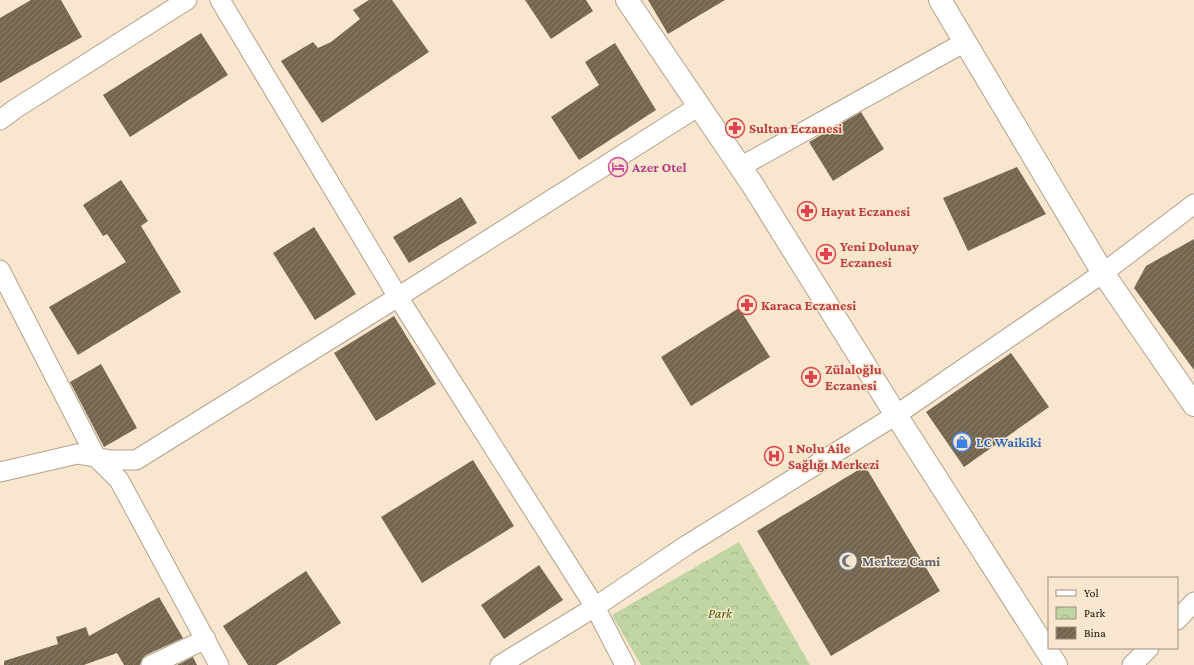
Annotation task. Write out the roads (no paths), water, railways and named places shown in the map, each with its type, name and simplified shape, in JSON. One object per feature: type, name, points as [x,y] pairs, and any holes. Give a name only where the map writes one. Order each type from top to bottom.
[{"type":"street","points":[[0,120],[15,108],[187,0]]},
{"type":"street","points":[[220,0],[398,296],[595,607],[625,665]]},
{"type":"street","points":[[627,0],[740,167],[1056,665]]},
{"type":"street","points":[[940,0],[1103,273],[1194,405]]},
{"type":"street","points":[[740,167],[965,42]]},
{"type":"street","points":[[0,472],[77,454],[111,460],[136,460],[699,106]]},
{"type":"street","points":[[500,665],[595,607],[687,545],[896,415],[1103,273],[1194,204]]},
{"type":"street","points":[[0,270],[96,457],[120,480],[219,665]]},
{"type":"street","points":[[1178,619],[1194,602]]},
{"type":"street","points":[[151,665],[206,639]]},
{"type":"street","points":[[1132,665],[1148,649]]},
{"type":"place","name":"Sultan Eczanesi","points":[[735,128]]},
{"type":"place","name":"Azer Otel","points":[[618,167]]},
{"type":"place","name":"Hayat Eczanesi","points":[[807,211]]},
{"type":"place","name":"Yeni Dolunay Eczanesi","points":[[826,254]]},
{"type":"place","name":"Karaca Eczanesi","points":[[747,305]]},
{"type":"place","name":"Zülaloğlu Eczanesi","points":[[811,377]]},
{"type":"place","name":"LC Waikiki","points":[[962,442]]},
{"type":"place","name":"1 Nolu Aile Sağlığı Merkezi","points":[[774,456]]},
{"type":"place","name":"Merkez Cami","points":[[848,561]]},
{"type":"park label","name":"Park","points":[[720,613]]}]
